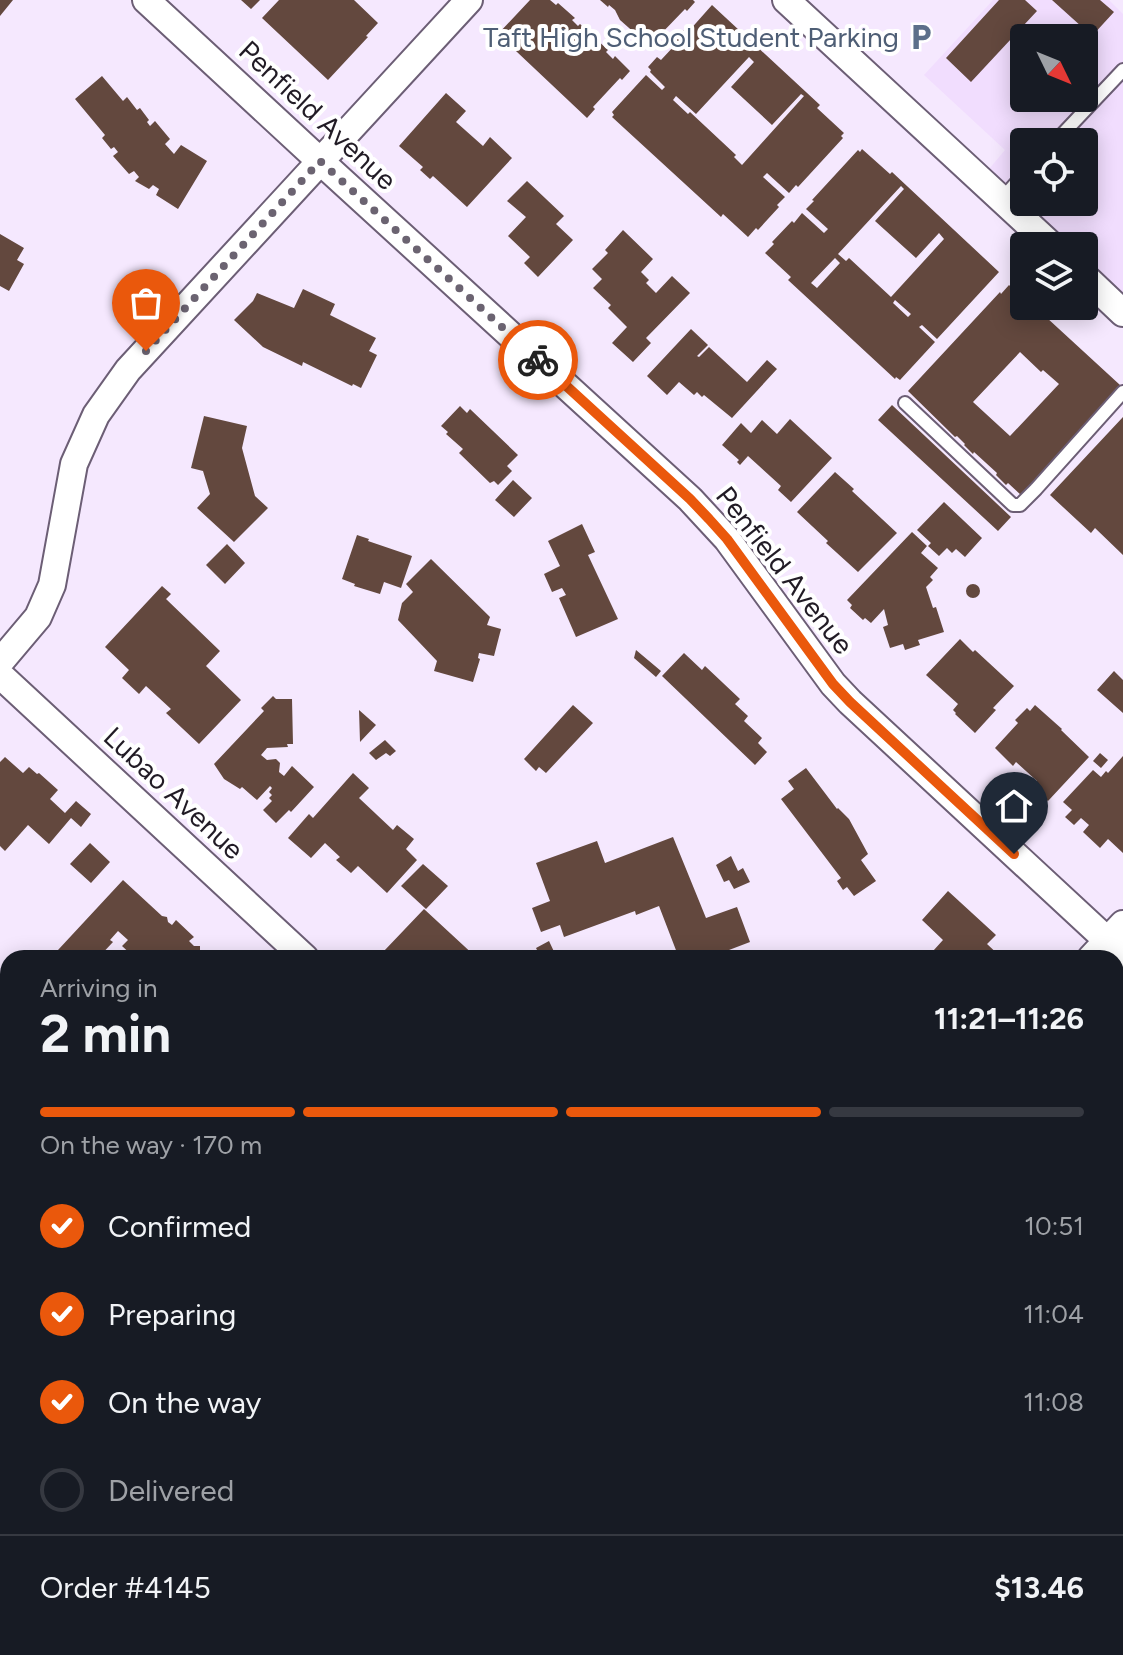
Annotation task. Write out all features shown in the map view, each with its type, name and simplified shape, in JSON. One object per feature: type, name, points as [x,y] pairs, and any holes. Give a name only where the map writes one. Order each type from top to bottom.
[{"type":"street","name":"Penfield Avenue","points":[[146,0],[690,499],[727,539],[833,684],[850,702],[1111,944]]},
{"type":"street","points":[[0,662],[38,617],[52,585],[74,464],[96,415],[128,370],[469,0]]},
{"type":"street","points":[[786,0],[1037,232]]},
{"type":"street","points":[[1098,289],[1123,313]]},
{"type":"street","name":"Lubao Avenue","points":[[0,675],[296,950]]},
{"type":"lane","points":[[1068,128],[1123,70]]},
{"type":"lane","points":[[1002,199],[1010,190]]},
{"type":"lane","points":[[905,403],[1016,506],[1036,489],[1123,392]]},
{"type":"shaded area","points":[[993,0],[1109,0],[1123,14],[1123,294],[1098,271],[1098,232],[1057,232],[1040,216],[1098,216],[1098,128],[1010,128],[1010,188],[989,169],[1005,150],[924,75]]},
{"type":"building","points":[[0,0],[13,0],[0,16]]},
{"type":"building","points":[[241,0],[260,0],[251,9]]},
{"type":"building","points":[[279,0],[354,0],[378,23],[328,80],[262,18]]},
{"type":"building","points":[[530,0],[558,3],[575,18],[572,20],[578,26],[580,24],[608,50],[606,52],[613,59],[615,56],[630,71],[593,107],[595,109],[587,118],[498,34]]},
{"type":"building","points":[[600,0],[695,2],[658,37],[661,39],[653,46]]},
{"type":"building","points":[[999,0],[1025,0],[1037,11],[1025,24],[1010,24],[1010,40],[971,82],[946,58]]},
{"type":"building","points":[[1052,0],[1100,0],[1114,12],[1098,29],[1098,24],[1079,24]]},
{"type":"building","points":[[712,5],[820,105],[817,108],[844,133],[843,138],[789,193],[767,173],[763,177],[785,197],[758,230],[756,228],[748,237],[723,214],[721,217],[612,117],[612,112],[646,75],[662,90],[665,87],[648,67],[657,57],[661,60],[685,29],[688,32]],"holes":[[[749,57],[754,62],[731,87],[772,125],[801,94],[804,96],[742,165],[734,157],[736,155],[673,100],[676,96],[696,114]]]},
{"type":"building","points":[[102,76],[123,101],[127,97],[137,110],[140,108],[150,126],[155,121],[170,139],[165,144],[174,154],[181,145],[207,161],[178,209],[156,195],[159,189],[153,185],[149,189],[135,181],[139,177],[134,171],[129,174],[113,156],[118,152],[102,138],[105,135],[75,99]]},
{"type":"building","points":[[446,93],[466,111],[456,122],[483,146],[490,137],[512,158],[467,207],[433,176],[430,179],[420,170],[423,167],[399,146]]},
{"type":"building","points":[[862,149],[890,174],[892,172],[999,272],[937,339],[922,325],[919,327],[935,342],[900,380],[895,379],[788,280],[791,277],[765,253],[802,213],[824,233],[828,229],[806,209],[858,150],[860,152]],"holes":[[[901,186],[904,189],[875,221],[916,258],[939,233],[944,239],[891,297],[849,258],[846,261],[838,254]],[[835,258],[840,263],[817,288],[811,283]],[[895,300],[911,314],[908,317],[893,303]]]},
{"type":"building","points":[[527,181],[564,216],[556,224],[573,240],[538,277],[524,263],[530,257],[508,236],[526,217],[507,201]]},
{"type":"building","points":[[623,230],[653,259],[641,272],[656,293],[672,276],[690,293],[646,338],[651,343],[633,362],[612,343],[627,327],[593,288],[602,279],[592,269],[608,253],[605,250]]},
{"type":"building","points":[[0,234],[24,248],[17,260],[24,264],[9,291],[0,286]]},
{"type":"building","points":[[1010,286],[1010,320],[1049,320],[1120,385],[1021,495],[1008,483],[1006,485],[997,473],[908,391],[1000,292]],"holes":[[[1020,352],[1041,372],[1043,370],[1059,384],[1010,436],[973,402]]]},
{"type":"building","points":[[303,289],[335,304],[330,315],[376,338],[369,351],[377,355],[361,388],[303,362],[302,366],[263,347],[234,320],[257,293],[294,308]]},
{"type":"building","points":[[691,329],[708,345],[697,356],[709,347],[747,382],[767,360],[777,369],[732,418],[704,395],[702,397],[697,392],[694,395],[679,382],[667,395],[647,376]]},
{"type":"building","points":[[892,405],[1011,517],[998,531],[878,420]]},
{"type":"building","points":[[460,406],[467,413],[470,409],[518,455],[507,466],[512,471],[498,485],[494,481],[490,483],[459,453],[463,449],[441,426]]},
{"type":"building","points":[[204,416],[247,426],[242,448],[255,496],[268,508],[234,542],[197,508],[210,494],[203,471],[191,468]]},
{"type":"building","points":[[1123,417],[1123,555],[1095,528],[1091,533],[1050,495]]},
{"type":"building","points":[[790,419],[832,458],[791,502],[778,490],[781,486],[748,456],[740,465],[739,460],[722,445],[741,423],[751,433],[762,420],[777,434]]},
{"type":"building","points":[[835,472],[897,533],[858,572],[797,512]]},
{"type":"building","points":[[513,480],[532,498],[514,517],[495,500]]},
{"type":"building","points":[[944,502],[982,538],[965,557],[956,549],[952,553],[947,548],[939,556],[917,530]]},
{"type":"building","points":[[582,524],[595,552],[588,555],[618,619],[576,637],[559,598],[566,595],[562,588],[552,592],[544,574],[560,566],[548,541]]},
{"type":"building","points":[[912,532],[927,546],[921,553],[938,568],[926,587],[944,632],[918,640],[920,645],[905,650],[903,644],[890,648],[883,627],[888,625],[884,609],[871,623],[850,608],[852,605],[847,600]]},
{"type":"building","points":[[357,535],[412,556],[401,588],[384,582],[380,594],[342,579]]},
{"type":"building","points":[[227,544],[245,563],[225,584],[206,565]]},
{"type":"building","points":[[431,559],[490,617],[487,625],[501,629],[494,656],[479,653],[473,682],[434,671],[437,661],[398,620],[402,603],[413,592],[406,584]]},
{"type":"building","points":[[973,584],[980,591],[973,598],[966,591]]},
{"type":"building","points":[[162,586],[171,594],[166,599],[220,651],[206,666],[241,700],[199,744],[166,713],[171,709],[146,686],[139,694],[122,678],[129,670],[105,647]]},
{"type":"building","points":[[960,639],[1014,686],[975,733],[955,714],[953,710],[958,704],[926,675]]},
{"type":"building","points":[[636,650],[661,671],[656,677],[634,658]]},
{"type":"building","points":[[684,653],[702,670],[705,666],[740,699],[735,704],[748,716],[744,721],[762,738],[758,743],[767,752],[755,765],[662,676]]},
{"type":"building","points":[[1114,671],[1123,680],[1123,713],[1097,690]]},
{"type":"building","points":[[273,696],[276,699],[292,699],[293,744],[267,748],[261,755],[267,760],[276,759],[280,763],[279,772],[284,776],[292,766],[314,787],[276,823],[263,810],[272,801],[269,798],[272,795],[270,786],[257,800],[242,787],[240,789],[224,779],[214,764],[264,711],[261,708]]},
{"type":"building","points":[[573,705],[593,723],[546,773],[539,767],[536,771],[524,759]]},
{"type":"building","points":[[1035,705],[1089,757],[1048,801],[1032,787],[1037,781],[1016,762],[1013,766],[995,748],[1018,723],[1015,720]]},
{"type":"building","points":[[359,710],[376,725],[360,742]]},
{"type":"building","points":[[385,740],[396,751],[376,760],[369,753]]},
{"type":"building","points":[[1100,753],[1108,760],[1101,768],[1093,761]]},
{"type":"building","points":[[1123,756],[1123,853],[1108,839],[1100,848],[1083,832],[1089,825],[1081,818],[1074,825],[1065,817],[1072,810],[1063,802],[1093,770],[1101,777]]},
{"type":"building","points":[[5,757],[23,773],[29,767],[39,773],[58,790],[50,799],[65,813],[76,801],[91,814],[81,827],[71,818],[49,844],[28,825],[5,851],[0,846],[0,762]]},
{"type":"building","points":[[806,768],[837,809],[849,819],[868,854],[861,860],[876,881],[854,896],[847,887],[843,890],[837,881],[841,878],[781,799],[794,789],[788,781]]},
{"type":"building","points":[[353,773],[369,788],[359,798],[393,830],[397,825],[414,839],[406,849],[417,860],[387,893],[358,866],[351,873],[336,860],[340,857],[325,843],[311,858],[288,838],[309,814],[313,818]]},
{"type":"building","points":[[673,837],[706,918],[737,907],[750,942],[729,950],[676,950],[659,906],[636,915],[635,911],[564,937],[560,925],[541,932],[532,908],[550,901],[536,863],[597,841],[605,863]]},
{"type":"building","points":[[90,843],[110,862],[91,883],[70,864]]},
{"type":"building","points":[[731,856],[738,871],[743,868],[750,882],[734,889],[729,880],[724,882],[716,865]]},
{"type":"building","points":[[423,864],[448,886],[426,909],[401,886]]},
{"type":"building","points":[[123,880],[162,916],[167,917],[168,922],[172,925],[176,920],[194,937],[189,941],[194,946],[200,946],[200,950],[126,950],[122,946],[128,940],[118,931],[106,950],[58,950]]},
{"type":"building","points":[[948,891],[996,935],[987,944],[993,950],[934,950],[943,940],[922,920]]},
{"type":"building","points":[[424,909],[468,950],[385,950]]},
{"type":"building","points":[[549,941],[553,950],[537,950]]},
{"type":"way so far","points":[[146,351],[320,161],[538,360]]},
{"type":"place","name":"Taft High School Student Parking","points":[[921,37]]},
{"type":"route","points":[[538,360],[690,499],[727,539],[833,684],[1014,854]]}]
